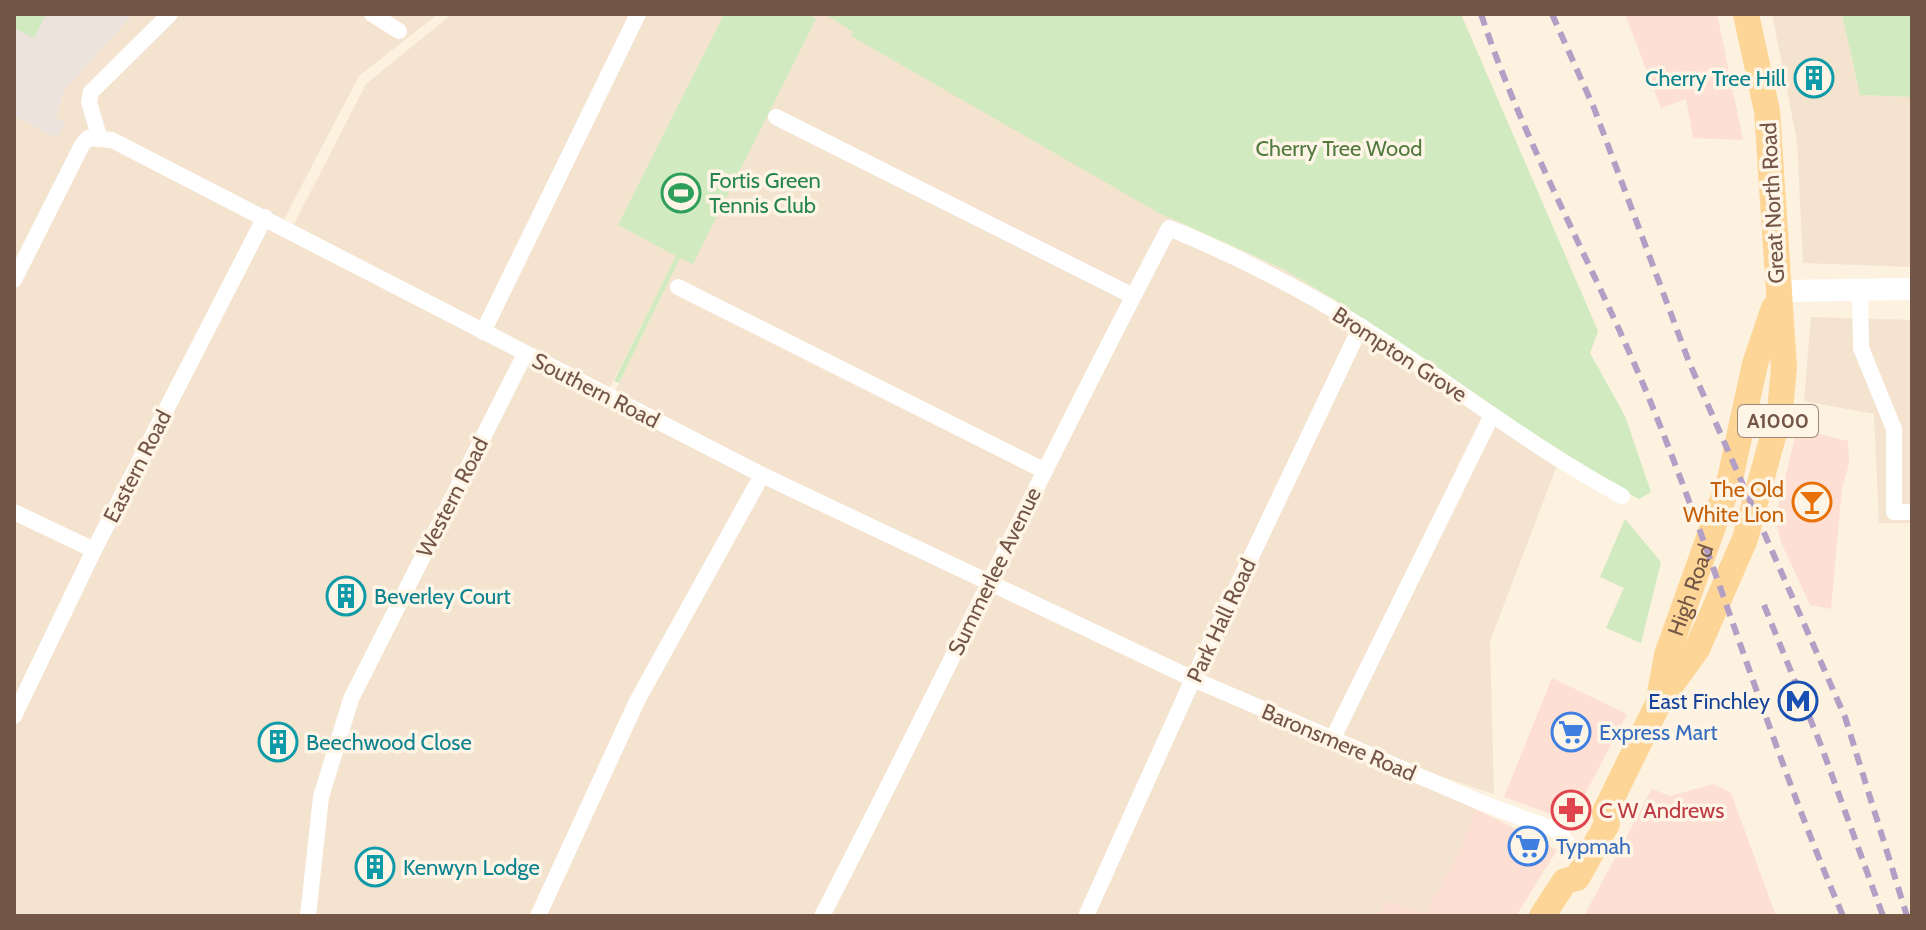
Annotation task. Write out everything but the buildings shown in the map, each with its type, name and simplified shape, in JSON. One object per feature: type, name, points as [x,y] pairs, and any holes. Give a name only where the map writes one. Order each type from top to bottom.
[{"type":"main road","name":"Great North Road","points":[[1745,539],[1780,411],[1784,367],[1767,111],[1746,14]]},
{"type":"main road","name":"Great North Road","points":[[1730,479],[1755,364],[1777,294]]},
{"type":"main road","name":"High Road","points":[[1659,702],[1667,655],[1730,479]]},
{"type":"main road","name":"High Road","points":[[1542,916],[1565,881],[1577,878],[1607,824],[1605,812],[1659,702],[1697,649],[1745,539]]},
{"type":"main road","name":"High Road","points":[[1565,881],[1563,872],[1568,841],[1594,816],[1605,812]]},
{"type":"street","points":[[16,271],[82,145],[88,138],[99,136],[89,102],[91,92],[170,14]]},
{"type":"street","points":[[372,14],[399,31]]},
{"type":"street","points":[[483,332],[638,14]]},
{"type":"street","points":[[776,117],[1133,296]]},
{"type":"street","name":"Southern Road","points":[[99,136],[265,217],[762,475],[1100,633]]},
{"type":"street","name":"Eastern Road","points":[[14,716],[94,550],[265,217]]},
{"type":"street","name":"Summerlee Avenue","points":[[822,916],[1043,470],[1169,228]]},
{"type":"street","name":"Brompton Grove","points":[[1169,228],[1278,277],[1361,326],[1557,461],[1622,496]]},
{"type":"street","points":[[678,287],[1043,470]]},
{"type":"street","points":[[1860,289],[1861,348],[1894,429],[1894,512],[1912,512]]},
{"type":"street","points":[[1777,294],[1912,289]]},
{"type":"street","name":"Park Hall Road","points":[[1086,916],[1193,679],[1361,326]]},
{"type":"street","name":"Western Road","points":[[308,916],[321,797],[351,699],[525,354]]},
{"type":"street","points":[[1332,740],[1492,415]]},
{"type":"street","points":[[538,916],[637,701],[762,475]]},
{"type":"street","points":[[14,512],[94,550]]},
{"type":"street","name":"Baronsmere Road","points":[[1100,633],[1193,679],[1568,841]]},
{"type":"shaded area","points":[[14,14],[133,14],[64,91],[56,117],[66,123],[57,138],[14,116]]},
{"type":"shaded area","points":[[133,14],[438,14],[359,76],[281,225],[291,230],[366,84],[452,14],[724,14],[618,225],[677,255],[608,391],[614,394],[680,257],[693,263],[816,19],[808,14],[825,14],[854,32],[852,36],[1196,232],[1283,269],[1400,342],[1561,455],[1490,641],[1494,794],[1342,743],[1476,809],[1459,852],[1425,914],[1386,901],[1378,916],[14,916],[14,116],[57,138],[56,118],[64,91]]},
{"type":"shaded area","points":[[1625,14],[1717,14],[1743,140],[1693,138],[1686,99],[1661,108]]},
{"type":"shaded area","points":[[1772,14],[1842,14],[1860,95],[1912,97],[1912,267],[1803,263],[1797,141]]},
{"type":"shaded area","points":[[1811,317],[1912,320],[1912,523],[1879,523],[1874,414],[1804,401]]},
{"type":"shaded area","points":[[1797,429],[1848,441],[1849,464],[1842,488],[1831,609],[1810,605],[1781,542],[1775,519]]},
{"type":"shaded area","points":[[1552,678],[1627,714],[1571,821],[1504,797]]},
{"type":"shaded area","points":[[1713,784],[1731,793],[1776,916],[1584,916],[1652,789],[1670,796]]},
{"type":"shaded area","points":[[1476,809],[1557,850],[1516,916],[1378,916],[1386,901],[1425,914],[1459,852]]},
{"type":"green space","points":[[14,14],[46,14],[34,38],[14,28]]},
{"type":"green space","name":"Fortis Green Tennis Club","points":[[724,14],[808,14],[816,19],[693,264],[680,258],[619,383],[614,381],[676,256],[618,225]]},
{"type":"green space","name":"Cherry Tree Wood","points":[[825,14],[1461,14],[1598,331],[1590,353],[1625,416],[1651,492],[1639,499],[1548,448],[1338,302],[1283,269],[1159,213],[851,36],[853,32]]},
{"type":"green space","points":[[1842,14],[1912,14],[1912,97],[1860,95]]},
{"type":"green space","points":[[1625,519],[1661,562],[1641,643],[1606,628],[1624,588],[1600,577]]},
{"type":"railway","points":[[1481,14],[1520,116],[1655,413],[1793,791],[1843,916]]},
{"type":"railway","points":[[1552,14],[1594,108],[1689,362],[1845,717],[1907,916]]},
{"type":"railway","points":[[1764,605],[1822,748],[1883,916]]},
{"type":"place","name":"Cherry Tree Hill","points":[[1814,78]]},
{"type":"place","name":"Fortis Green Tennis Club","points":[[681,193]]},
{"type":"place","name":"The Old White Lion","points":[[1812,502]]},
{"type":"place","name":"Beverley Court","points":[[346,596]]},
{"type":"place","name":"East Finchley","points":[[1798,701]]},
{"type":"place","name":"Express Mart","points":[[1571,732]]},
{"type":"place","name":"Beechwood Close","points":[[278,742]]},
{"type":"place","name":"C W Andrews","points":[[1571,810]]},
{"type":"place","name":"Typmah","points":[[1528,846]]},
{"type":"place","name":"Kenwyn Lodge","points":[[375,867]]}]
